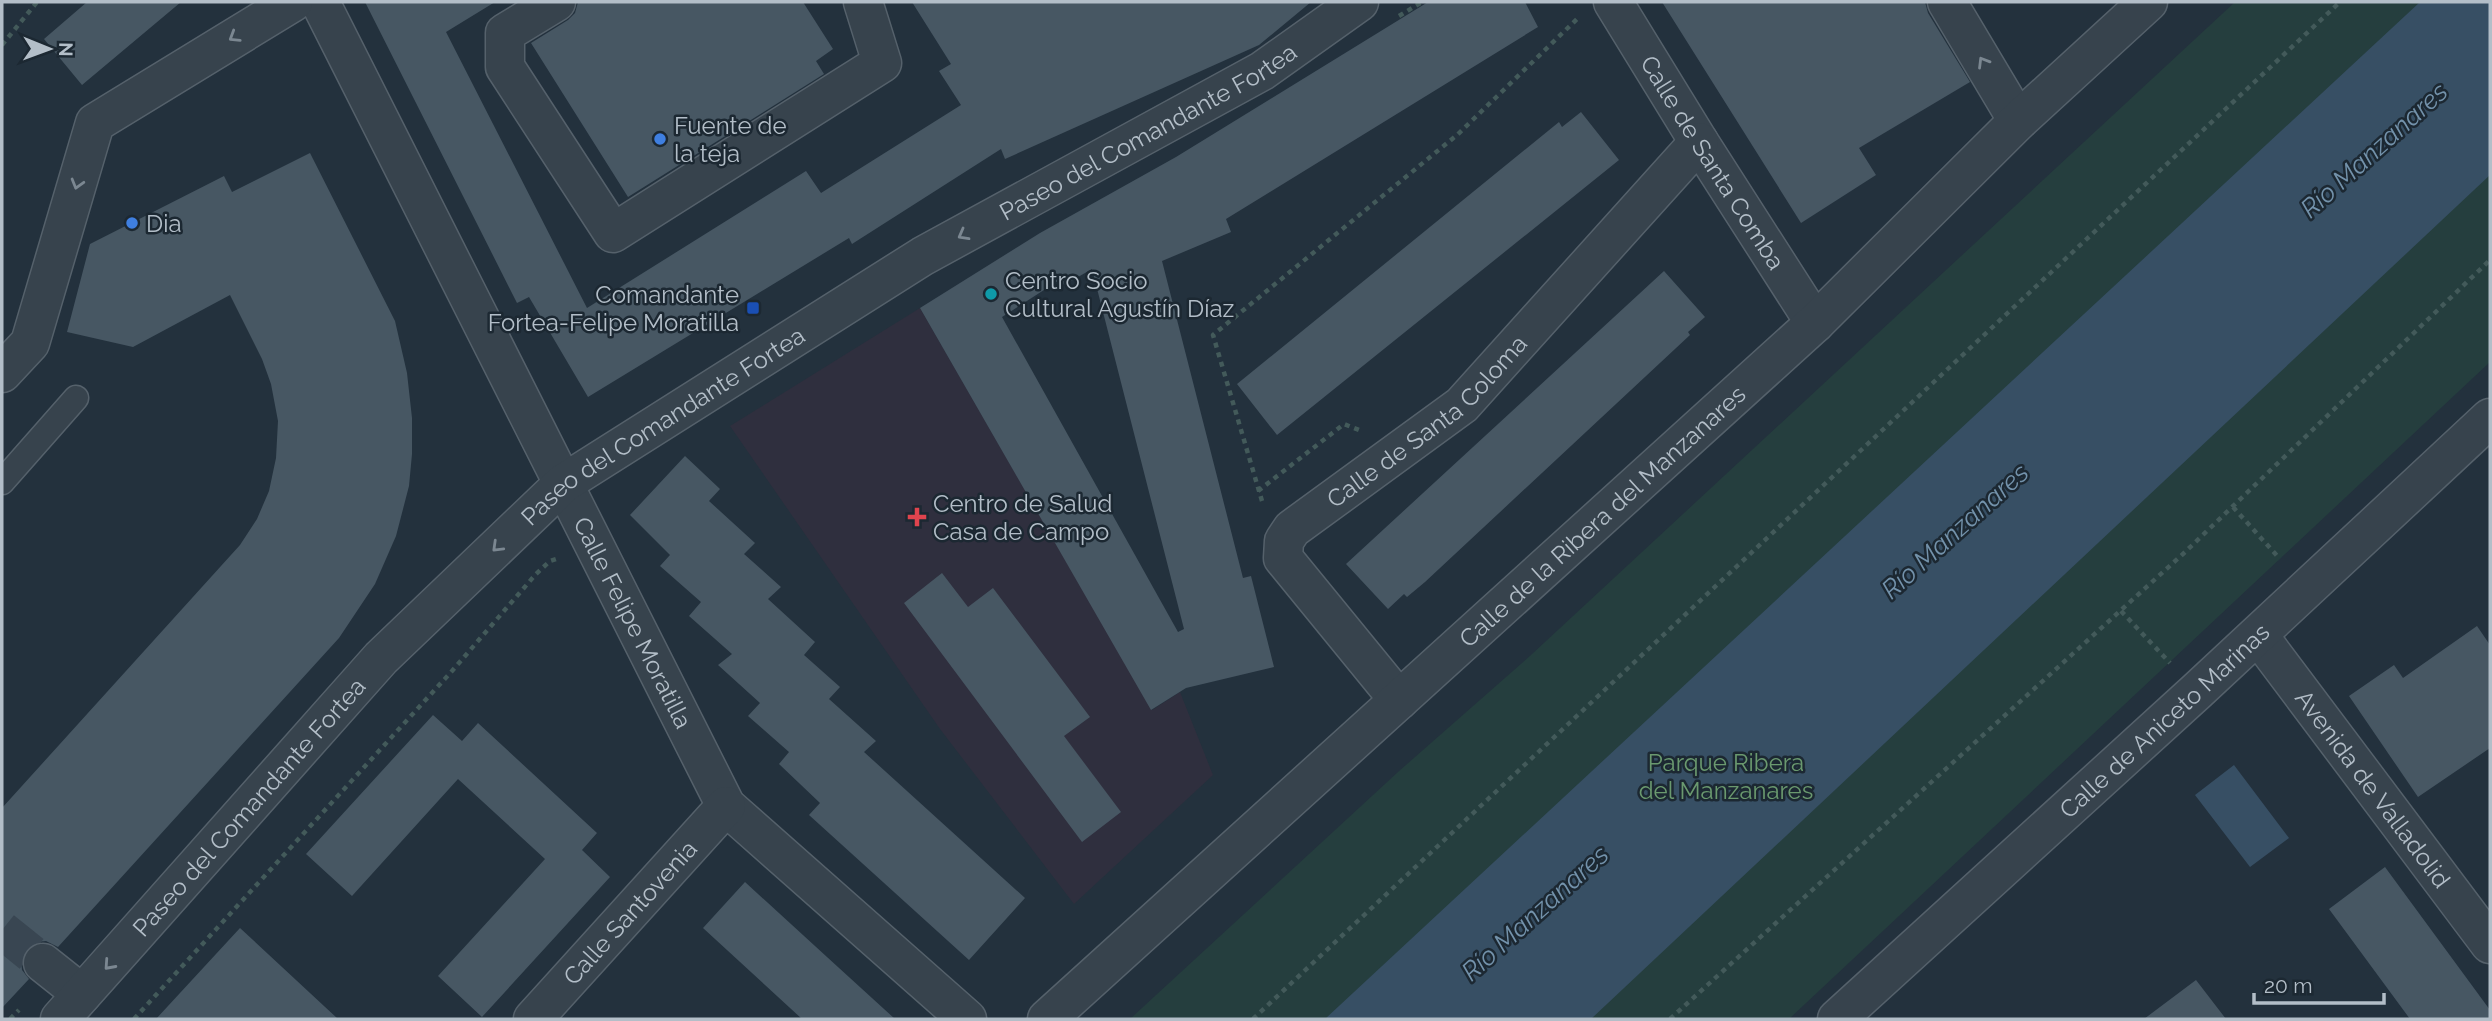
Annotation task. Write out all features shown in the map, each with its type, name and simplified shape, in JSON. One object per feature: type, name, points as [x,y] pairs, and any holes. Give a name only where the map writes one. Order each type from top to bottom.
[{"type":"street","points":[[2,373],[30,343],[95,123],[293,2]]},
{"type":"street","name":"Calle Felipe Moratilla","points":[[320,2],[726,806],[967,1019]]},
{"type":"street","points":[[556,2],[505,33],[505,67],[613,233],[882,63],[863,2]]},
{"type":"street","name":"Paseo del Comandante Fortea","points":[[43,963],[71,1007],[381,659],[564,483],[923,256],[1262,71],[1359,2]]},
{"type":"street","points":[[1947,2],[2018,121]]},
{"type":"street","name":"Calle de la Ribera del Manzanares","points":[[1047,1019],[1815,323],[2018,121],[2148,2]]},
{"type":"street","name":"Calle de Santa Comba","points":[[1599,7],[1699,142],[1815,323]]},
{"type":"street","name":"Calle de Santa Coloma","points":[[1283,558],[1284,541],[1293,528],[1462,405],[1699,142]]},
{"type":"street","name":"Calle de Aniceto Marinas","points":[[1837,1019],[2258,635],[2490,418]]},
{"type":"street","points":[[1283,558],[1399,701]]},
{"type":"street","name":"Avenida de Valladolid","points":[[2258,635],[2490,944]]},
{"type":"street","name":"Calle Santovenia","points":[[533,1019],[726,806]]},
{"type":"lane","points":[[2,482],[76,398]]},
{"type":"path","points":[[2,45],[37,2]]},
{"type":"path","points":[[1253,1019],[2340,2]]},
{"type":"path","points":[[1283,558],[1258,491],[1213,335],[1457,135],[1599,7]]},
{"type":"path","points":[[1670,1019],[2121,611],[2490,260]]},
{"type":"path","points":[[1258,491],[1344,424],[1366,433]]},
{"type":"path","points":[[2233,507],[2307,589]]},
{"type":"path","points":[[134,1019],[453,671],[536,574],[550,561],[562,556]]},
{"type":"path","points":[[2121,611],[2197,691]]},
{"type":"shaded area","name":"Centro de Salud Casa de Campo","points":[[920,308],[1152,710],[1180,692],[1213,775],[1074,904],[940,729],[730,426]]},
{"type":"green space","name":"Parque Ribera del Manzanares","points":[[2235,2],[2490,2],[2490,362],[1789,1019],[1130,1019],[1398,772],[1531,655]]},
{"type":"water","name":"Río Manzanares","points":[[2420,2],[2490,2],[2490,175],[1591,1019],[1325,1019]]},
{"type":"water","points":[[2234,765],[2289,838],[2250,867],[2195,795]]},
{"type":"building","points":[[87,2],[181,2],[82,85],[44,39]]},
{"type":"building","points":[[365,2],[495,2],[446,32],[587,308],[806,171],[821,193],[961,105],[939,71],[951,64],[912,2],[1311,2],[1259,45],[1005,159],[1001,149],[852,244],[849,238],[588,397],[529,297],[517,303]]},
{"type":"building","name":"Fuente de la teja","points":[[578,2],[803,2],[833,49],[816,61],[824,74],[628,197],[531,43],[568,20],[575,13]]},
{"type":"building","points":[[1428,2],[1525,2],[1538,27],[1226,219],[1231,232],[1162,261],[1243,578],[1251,576],[1274,667],[1186,688],[1151,710],[920,308],[1040,233],[1176,157]],"holes":[[[1092,269],[1184,629],[1178,632],[1002,317],[1061,279],[1064,285]]]},
{"type":"building","points":[[1662,2],[1925,2],[1928,13],[1970,82],[1859,148],[1876,175],[1801,223]]},
{"type":"building","points":[[1581,112],[1619,160],[1277,435],[1237,384],[1559,122],[1562,127]]},
{"type":"building","points":[[310,153],[395,321],[407,373],[412,418],[412,454],[409,486],[396,536],[375,584],[339,638],[58,947],[46,941],[36,942],[26,949],[21,960],[22,970],[29,979],[2,1008],[2,808],[240,545],[257,519],[269,491],[276,458],[278,421],[271,384],[262,359],[230,295],[133,347],[67,332],[90,244],[224,176],[232,192]]},
{"type":"building","points":[[1664,271],[1705,317],[1688,332],[1690,335],[1425,582],[1407,597],[1404,594],[1388,609],[1346,564]]},
{"type":"building","points":[[685,456],[720,489],[709,501],[755,543],[744,554],[781,587],[768,599],[815,642],[804,655],[840,687],[829,699],[876,741],[864,752],[1025,898],[969,960],[809,815],[820,803],[779,764],[789,752],[748,716],[760,703],[718,665],[732,654],[689,616],[701,602],[660,566],[670,555],[630,515]]},
{"type":"building","points":[[942,573],[968,607],[993,588],[1090,717],[1064,736],[1121,812],[1082,842],[904,603]]},
{"type":"building","points":[[2477,626],[2490,645],[2490,748],[2418,797],[2349,696],[2394,665],[2403,678]]},
{"type":"building","points":[[433,715],[462,741],[478,723],[597,833],[582,850],[610,877],[482,1017],[438,976],[545,859],[458,779],[352,896],[306,854]]},
{"type":"building","points":[[2385,867],[2490,1010],[2490,1019],[2410,1019],[2329,909]]},
{"type":"building","points":[[745,882],[895,1019],[802,1019],[703,928]]},
{"type":"building","points":[[240,928],[338,1019],[156,1019]]},
{"type":"building","points":[[2196,980],[2226,1019],[2144,1019]]},
{"type":"tunnel","points":[[2,930],[43,963]]},
{"type":"place","name":"Fuente de la teja","points":[[660,139]]},
{"type":"place","name":"Dia","points":[[132,223]]},
{"type":"place","name":"Centro Socio Cultural Agustín Díaz","points":[[991,294]]},
{"type":"place","name":"Comandante Fortea-Felipe Moratilla","points":[[753,308]]},
{"type":"place","name":"Centro de Salud Casa de Campo","points":[[917,517]]}]
